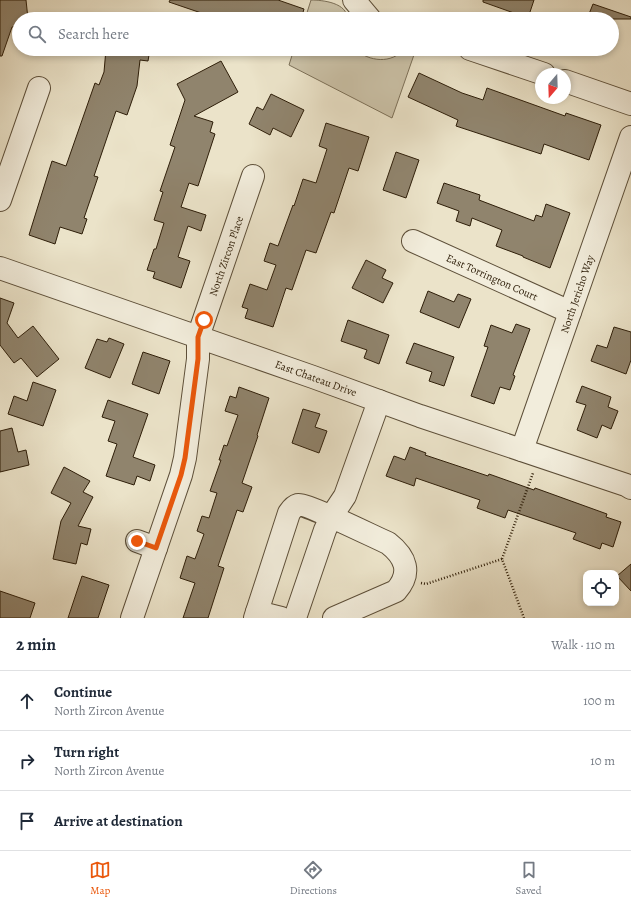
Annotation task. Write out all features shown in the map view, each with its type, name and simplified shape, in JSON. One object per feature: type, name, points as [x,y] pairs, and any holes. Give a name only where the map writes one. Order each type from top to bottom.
[{"type":"street","points":[[354,0],[364,12]]},
{"type":"street","points":[[491,56],[535,71]]},
{"type":"street","points":[[571,83],[631,104]]},
{"type":"street","points":[[0,200],[39,88]]},
{"type":"street","name":"North Jericho Way","points":[[522,450],[631,137]]},
{"type":"street","name":"North Zircon Place","points":[[132,618],[147,544],[181,475],[185,458],[198,359],[198,337],[253,176]]},
{"type":"street","name":"East Torrington Court","points":[[413,241],[570,312]]},
{"type":"street","name":"East Chateau Drive","points":[[0,268],[631,488]]},
{"type":"street","points":[[295,618],[325,530],[331,517],[345,496],[379,401]]},
{"type":"street","points":[[281,618],[256,615],[289,513],[298,505],[303,505],[388,543],[397,550],[403,558],[405,567],[404,577],[400,587],[396,591],[334,618]]},
{"type":"path","points":[[524,618],[502,559],[534,469]]},
{"type":"path","points":[[404,577],[426,584],[502,559]]},
{"type":"shaded area","points":[[311,0],[334,4],[339,6],[345,12],[307,12]]},
{"type":"shaded area","points":[[292,56],[366,56],[380,60],[395,56],[414,56],[392,118],[289,65]]},
{"type":"building","points":[[0,0],[26,0],[27,12],[12,12],[12,27],[2,56],[0,56]]},
{"type":"building","points":[[170,0],[278,0],[304,9],[303,12],[198,12],[169,2]]},
{"type":"building","points":[[483,0],[534,0],[530,12],[511,12],[483,2]]},
{"type":"building","points":[[593,4],[616,12],[590,12]]},
{"type":"building","points":[[619,13],[631,17],[631,19],[619,19]]},
{"type":"building","points":[[105,56],[149,56],[148,61],[140,60],[137,86],[127,115],[116,111],[94,176],[98,177],[84,218],[87,219],[82,234],[60,227],[55,244],[29,235],[52,161],[66,166],[95,83],[99,85],[104,72]]},
{"type":"building","points":[[221,61],[238,92],[194,116],[213,122],[210,132],[215,134],[198,186],[189,183],[181,207],[206,215],[201,231],[188,226],[178,257],[190,261],[181,288],[153,278],[155,272],[147,270],[154,249],[156,249],[164,223],[154,220],[163,192],[160,191],[175,147],[170,145],[185,100],[177,84]]},
{"type":"building","points":[[419,73],[462,93],[483,100],[487,88],[565,116],[566,113],[601,125],[589,160],[544,144],[541,154],[456,126],[458,120],[408,97]]},
{"type":"building","points":[[271,94],[304,110],[291,137],[273,128],[270,135],[249,124],[257,107],[263,110]]},
{"type":"building","points":[[326,123],[369,137],[358,171],[349,168],[334,213],[331,212],[316,253],[306,250],[292,290],[286,288],[273,327],[245,318],[248,309],[242,307],[250,284],[267,290],[276,265],[264,261],[270,243],[278,246],[303,179],[316,183],[327,149],[319,146]]},
{"type":"building","points":[[396,152],[419,160],[406,198],[383,190]]},
{"type":"building","points":[[444,183],[480,195],[479,200],[534,221],[536,215],[542,217],[546,204],[570,213],[550,268],[496,246],[502,230],[472,218],[470,226],[456,221],[459,211],[437,203]]},
{"type":"building","points":[[366,260],[386,270],[382,278],[393,283],[383,303],[352,288]]},
{"type":"building","points":[[428,291],[454,302],[458,294],[471,299],[459,328],[420,312]]},
{"type":"building","points":[[0,298],[14,303],[7,323],[18,338],[33,326],[59,359],[37,377],[21,358],[14,363],[0,345]]},
{"type":"building","points":[[348,320],[389,335],[379,364],[364,358],[367,350],[341,341]]},
{"type":"building","points":[[516,324],[530,329],[513,375],[515,376],[510,390],[500,387],[494,404],[471,396],[488,347],[484,346],[491,325],[512,333]]},
{"type":"building","points":[[614,327],[631,332],[631,360],[626,374],[591,361],[597,345],[607,348]]},
{"type":"building","points":[[109,338],[124,344],[110,378],[85,368],[97,339],[107,342]]},
{"type":"building","points":[[414,343],[454,357],[444,386],[429,381],[432,372],[406,363]]},
{"type":"building","points":[[143,352],[170,361],[159,394],[132,384]]},
{"type":"building","points":[[33,382],[56,390],[43,426],[8,414],[14,396],[27,401]]},
{"type":"building","points":[[582,386],[611,397],[608,407],[618,411],[611,429],[602,425],[597,438],[577,430],[586,405],[576,402]]},
{"type":"building","points":[[239,387],[269,398],[242,483],[252,487],[243,512],[237,510],[218,566],[224,568],[208,618],[183,618],[195,583],[180,578],[187,556],[195,559],[204,534],[197,531],[202,516],[209,518],[217,493],[210,491],[221,460],[219,460],[224,445],[227,446],[238,415],[225,411],[230,396],[236,398]]},
{"type":"building","points":[[108,400],[148,414],[133,457],[155,465],[150,481],[137,476],[134,485],[106,476],[117,444],[108,441],[115,421],[102,417]]},
{"type":"building","points":[[303,409],[320,414],[315,427],[327,431],[319,453],[292,443]]},
{"type":"building","points":[[12,428],[18,452],[26,450],[29,465],[0,472],[0,431]]},
{"type":"building","points":[[410,447],[426,453],[425,455],[488,476],[489,474],[534,490],[535,488],[607,514],[606,517],[621,522],[613,547],[602,543],[600,549],[573,539],[576,533],[508,510],[505,518],[477,508],[480,500],[416,478],[414,486],[386,476],[394,456],[405,460]]},
{"type":"building","points":[[64,467],[90,481],[83,492],[93,497],[78,526],[91,529],[87,545],[81,543],[76,564],[53,559],[61,521],[71,503],[51,493]]},
{"type":"building","points":[[631,564],[631,591],[619,578],[619,574]]},
{"type":"building","points":[[82,576],[109,585],[98,618],[68,618]]},
{"type":"building","points":[[0,591],[35,603],[30,618],[0,618]]},
{"type":"route","points":[[137,541],[156,548],[181,475],[185,458],[198,359],[198,337],[204,320]]}]
